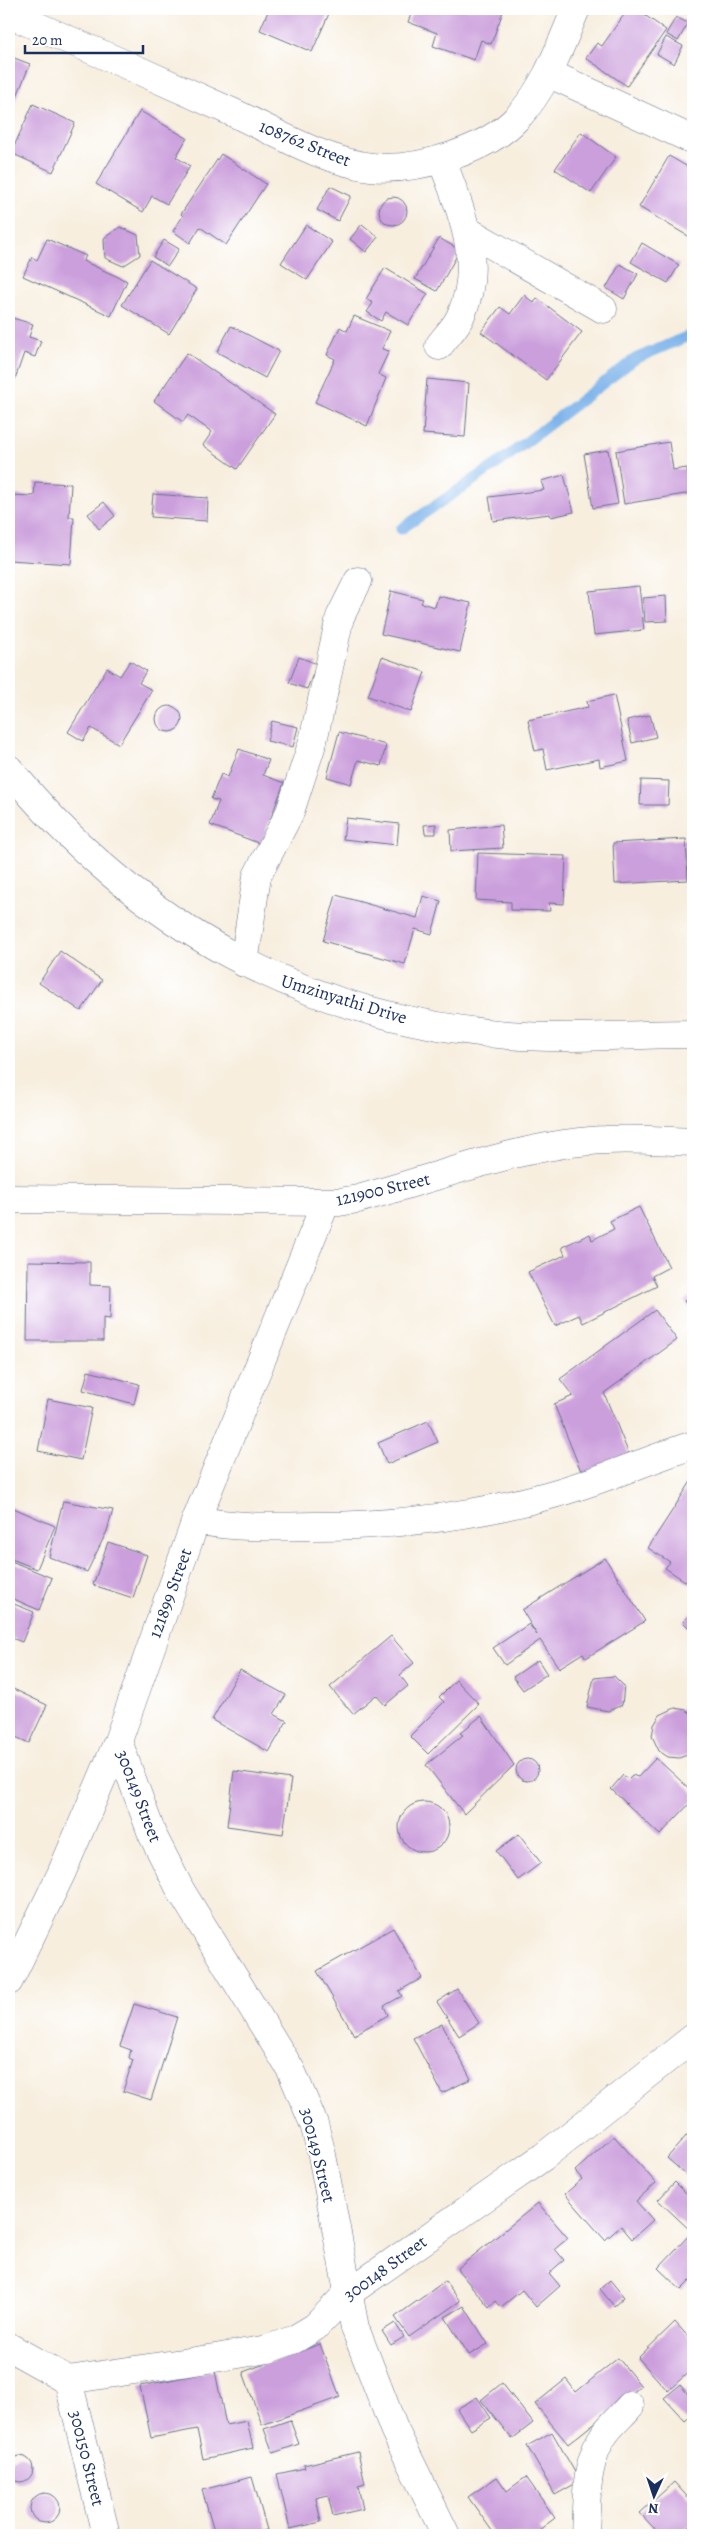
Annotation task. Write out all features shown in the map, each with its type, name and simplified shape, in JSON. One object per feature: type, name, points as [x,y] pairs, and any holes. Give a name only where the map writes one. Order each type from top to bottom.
[{"type":"street","name":"108762 Street","points":[[9,14],[124,63],[334,158],[372,167],[407,166],[442,160],[483,143],[516,120],[531,102],[548,73],[576,9]]},
{"type":"street","points":[[548,73],[693,140]]},
{"type":"street","points":[[439,346],[461,315],[473,273],[468,231],[442,160]]},
{"type":"street","points":[[468,231],[603,309]]},
{"type":"street","points":[[244,963],[257,876],[290,812],[313,741],[340,617],[358,581]]},
{"type":"street","name":"Umzinyathi Drive","points":[[9,769],[37,804],[100,866],[166,916],[207,943],[244,963],[290,984],[375,1012],[460,1029],[508,1035],[562,1037],[693,1034]]},
{"type":"street","name":"121900 Street","points":[[9,1199],[326,1202],[358,1199],[510,1156],[561,1145],[605,1140],[693,1142]]},
{"type":"street","name":"121899 Street","points":[[9,1981],[61,1874],[118,1741],[196,1520],[326,1202]]},
{"type":"street","points":[[196,1520],[220,1525],[266,1527],[358,1526],[436,1519],[476,1513],[547,1496],[693,1445]]},
{"type":"street","name":"300149 Street","points":[[118,1741],[152,1834],[177,1883],[292,2070],[303,2096],[314,2124],[327,2175],[347,2294],[355,2328],[394,2429],[446,2535]]},
{"type":"street","name":"300148 Street","points":[[68,2380],[268,2349],[295,2339],[315,2327],[347,2294],[544,2157],[693,2038]]},
{"type":"street","points":[[9,2347],[68,2380]]},
{"type":"street","name":"300150 Street","points":[[68,2380],[106,2535]]},
{"type":"street","points":[[586,2535],[587,2486],[591,2463],[605,2434],[630,2406]]},
{"type":"building","points":[[269,9],[331,9],[312,52],[260,30]]},
{"type":"building","points":[[413,9],[504,9],[491,44],[481,40],[474,60],[433,46],[437,33],[408,22]]},
{"type":"building","points":[[628,9],[636,9],[666,30],[627,86],[586,58],[597,43],[602,46]]},
{"type":"building","points":[[680,9],[693,9],[693,18]]},
{"type":"building","points":[[676,17],[688,23],[678,41],[666,34]]},
{"type":"building","points":[[666,37],[683,46],[674,64],[657,54]]},
{"type":"building","points":[[9,56],[30,64],[9,116]]},
{"type":"building","points":[[33,104],[75,123],[53,172],[11,153]]},
{"type":"building","points":[[140,111],[187,138],[176,157],[190,166],[167,204],[152,196],[143,212],[96,184]]},
{"type":"building","points":[[581,132],[616,157],[591,193],[555,169]]},
{"type":"building","points":[[221,154],[266,184],[226,245],[200,227],[190,243],[173,231],[183,216],[181,214]]},
{"type":"building","points":[[669,156],[693,170],[693,239],[639,207]]},
{"type":"building","points":[[330,186],[351,196],[338,221],[317,210]]},
{"type":"building","points":[[393,197],[403,201],[407,211],[403,221],[393,225],[383,221],[379,211],[383,201]]},
{"type":"building","points":[[362,224],[378,237],[366,252],[350,239]]},
{"type":"building","points":[[306,225],[332,242],[307,280],[281,263]]},
{"type":"building","points":[[120,227],[138,235],[140,255],[123,266],[105,258],[104,238]]},
{"type":"building","points":[[439,238],[460,250],[437,291],[415,279]]},
{"type":"building","points":[[47,239],[86,256],[83,261],[127,281],[111,316],[23,276],[32,257],[37,260]]},
{"type":"building","points":[[164,240],[179,249],[168,266],[153,257]]},
{"type":"building","points":[[642,243],[679,265],[668,283],[631,262]]},
{"type":"building","points":[[150,260],[197,289],[169,334],[122,305]]},
{"type":"building","points":[[620,264],[638,274],[624,299],[606,288]]},
{"type":"building","points":[[385,268],[428,294],[408,325],[386,312],[381,321],[367,312],[373,303],[366,299]]},
{"type":"building","points":[[524,295],[534,303],[537,298],[582,332],[546,380],[481,332],[500,307],[510,314]]},
{"type":"building","points":[[354,316],[390,331],[382,349],[389,351],[378,374],[386,378],[367,426],[315,402],[335,359],[327,355],[340,327],[347,331]]},
{"type":"building","points":[[9,317],[33,324],[29,337],[41,341],[35,357],[24,353],[13,385],[9,383]]},
{"type":"building","points":[[231,326],[279,351],[265,378],[217,352]]},
{"type":"building","points":[[187,353],[275,414],[237,469],[203,445],[212,432],[188,415],[183,422],[154,401]]},
{"type":"building","points":[[427,379],[469,383],[465,437],[423,434]]},
{"type":"building","points":[[669,442],[673,470],[687,468],[691,493],[624,504],[616,451]]},
{"type":"building","points":[[608,450],[618,504],[593,508],[584,454]]},
{"type":"building","points":[[564,475],[574,512],[551,517],[550,514],[493,521],[489,497],[544,490],[541,481]]},
{"type":"building","points":[[35,482],[71,484],[69,517],[74,517],[71,564],[9,560],[9,495],[34,496]]},
{"type":"building","points":[[153,494],[208,498],[207,521],[151,517]]},
{"type":"building","points":[[104,502],[115,516],[99,529],[88,514]]},
{"type":"building","points":[[639,586],[644,630],[594,635],[589,591]]},
{"type":"building","points":[[391,591],[423,599],[421,603],[435,607],[438,596],[471,603],[460,652],[381,634]]},
{"type":"building","points":[[666,596],[667,621],[645,622],[643,598]]},
{"type":"building","points":[[299,657],[317,664],[307,689],[289,683]]},
{"type":"building","points":[[382,657],[425,672],[411,712],[368,696]]},
{"type":"building","points":[[130,661],[146,671],[139,683],[152,690],[119,744],[91,728],[83,741],[68,732],[107,668],[120,676]]},
{"type":"building","points":[[614,695],[628,761],[600,767],[599,759],[547,770],[543,749],[535,751],[528,720],[588,707],[587,701]]},
{"type":"building","points":[[169,706],[178,710],[182,719],[178,728],[169,732],[160,728],[156,719],[160,710]]},
{"type":"building","points":[[650,715],[656,737],[632,743],[627,720]]},
{"type":"building","points":[[272,721],[298,727],[293,747],[267,741]]},
{"type":"building","points":[[339,732],[386,745],[381,766],[358,760],[351,784],[327,777]]},
{"type":"building","points":[[239,749],[269,760],[263,775],[284,783],[261,844],[210,825],[219,801],[211,799],[221,774],[228,777]]},
{"type":"building","points":[[641,780],[669,781],[668,805],[640,805]]},
{"type":"building","points":[[346,818],[399,824],[397,845],[343,839]]},
{"type":"building","points":[[436,824],[436,834],[425,834],[424,825]]},
{"type":"building","points":[[501,825],[503,848],[451,851],[450,830]]},
{"type":"building","points":[[686,839],[688,880],[615,884],[613,843]]},
{"type":"building","points":[[478,853],[566,856],[564,904],[549,903],[550,911],[511,910],[511,902],[476,900]]},
{"type":"building","points":[[336,895],[417,918],[423,896],[441,901],[432,934],[415,929],[405,964],[323,941]]},
{"type":"building","points":[[60,951],[102,980],[81,1011],[39,983]]},
{"type":"building","points":[[639,1207],[669,1267],[652,1276],[657,1286],[583,1323],[579,1315],[555,1326],[528,1272],[565,1255],[562,1247],[590,1234],[592,1240],[614,1229],[610,1221]]},
{"type":"building","points":[[28,1261],[90,1262],[90,1285],[111,1286],[110,1319],[103,1318],[103,1341],[27,1341]]},
{"type":"building","points":[[693,1294],[693,1312],[684,1301]]},
{"type":"building","points":[[655,1310],[677,1340],[604,1393],[630,1457],[583,1476],[554,1404],[573,1396],[560,1379]]},
{"type":"building","points":[[88,1371],[139,1384],[134,1404],[83,1390]]},
{"type":"building","points":[[48,1399],[92,1408],[81,1460],[38,1451]]},
{"type":"building","points":[[428,1421],[438,1442],[387,1464],[378,1443]]},
{"type":"building","points":[[692,1480],[693,1581],[691,1585],[665,1568],[670,1562],[648,1548]]},
{"type":"building","points":[[63,1501],[113,1510],[107,1531],[87,1572],[49,1557]]},
{"type":"building","points":[[9,1506],[55,1526],[37,1569],[9,1558]]},
{"type":"building","points":[[108,1542],[147,1555],[133,1598],[93,1585]]},
{"type":"building","points":[[605,1558],[645,1621],[586,1658],[583,1653],[559,1668],[540,1640],[505,1665],[493,1648],[529,1624],[537,1635],[522,1610]]},
{"type":"building","points":[[11,1561],[52,1578],[39,1610],[9,1597],[9,1567]]},
{"type":"building","points":[[9,1602],[34,1612],[22,1642],[9,1637]]},
{"type":"building","points":[[693,1611],[693,1632],[683,1622]]},
{"type":"building","points":[[391,1636],[414,1663],[400,1675],[408,1686],[385,1705],[376,1695],[353,1714],[330,1687]]},
{"type":"building","points":[[538,1660],[547,1674],[523,1690],[513,1677]]},
{"type":"building","points":[[240,1670],[286,1695],[274,1714],[287,1721],[269,1752],[212,1720]]},
{"type":"building","points":[[614,1676],[624,1686],[622,1705],[608,1711],[587,1707],[594,1678]]},
{"type":"building","points":[[456,1680],[479,1704],[428,1754],[410,1736],[444,1702],[439,1697]]},
{"type":"building","points":[[9,1687],[47,1705],[29,1743],[9,1734]]},
{"type":"building","points":[[675,1708],[686,1710],[693,1714],[693,1753],[679,1758],[668,1757],[659,1751],[652,1736],[654,1725],[660,1715]]},
{"type":"building","points":[[481,1716],[514,1765],[464,1814],[426,1765],[463,1735],[460,1733]]},
{"type":"building","points":[[656,1758],[693,1792],[693,1800],[660,1835],[611,1789],[623,1775],[628,1779],[632,1775],[638,1777]]},
{"type":"building","points":[[527,1759],[535,1762],[538,1770],[535,1778],[527,1781],[519,1778],[516,1770],[519,1762]]},
{"type":"building","points":[[234,1771],[291,1779],[283,1834],[227,1826]]},
{"type":"building","points":[[419,1802],[429,1802],[442,1809],[449,1822],[449,1832],[442,1845],[429,1852],[419,1852],[410,1848],[403,1841],[399,1832],[399,1822],[403,1813],[410,1806]]},
{"type":"building","points":[[519,1834],[541,1863],[518,1880],[496,1851]]},
{"type":"building","points":[[393,1928],[422,1978],[399,1991],[402,1996],[384,2006],[388,2015],[354,2035],[317,1971]]},
{"type":"building","points":[[457,1989],[479,2023],[459,2036],[437,2002]]},
{"type":"building","points":[[134,2004],[177,2017],[151,2100],[123,2091],[133,2060],[129,2058],[131,2050],[120,2046]]},
{"type":"building","points":[[442,2024],[471,2079],[442,2093],[413,2038]]},
{"type":"building","points":[[693,2128],[693,2181],[667,2158]]},
{"type":"building","points":[[614,2136],[656,2183],[636,2201],[653,2220],[632,2239],[621,2226],[605,2240],[565,2194],[582,2179],[575,2171]]},
{"type":"building","points":[[675,2182],[693,2200],[693,2278],[681,2290],[658,2268],[692,2232],[658,2200]]},
{"type":"building","points":[[538,2203],[568,2238],[555,2249],[564,2260],[549,2273],[560,2286],[536,2307],[522,2290],[501,2307],[496,2301],[489,2307],[457,2269]]},
{"type":"building","points":[[610,2280],[624,2297],[614,2306],[600,2289]]},
{"type":"building","points":[[445,2281],[460,2301],[409,2337],[395,2317]]},
{"type":"building","points":[[464,2306],[488,2344],[469,2355],[445,2317]]},
{"type":"building","points":[[675,2322],[693,2342],[693,2368],[668,2391],[638,2358]]},
{"type":"building","points":[[395,2323],[404,2337],[391,2345],[382,2331]]},
{"type":"building","points":[[320,2344],[340,2397],[262,2425],[243,2372]]},
{"type":"building","points":[[618,2358],[641,2386],[568,2444],[535,2404],[566,2379],[576,2392]]},
{"type":"building","points":[[215,2371],[226,2425],[247,2421],[253,2448],[203,2459],[197,2429],[151,2438],[140,2386]]},
{"type":"building","points":[[502,2383],[533,2423],[512,2439],[481,2400]]},
{"type":"building","points":[[680,2385],[693,2400],[693,2414],[685,2421],[664,2398]]},
{"type":"building","points":[[477,2397],[491,2418],[471,2430],[457,2409]]},
{"type":"building","points":[[290,2420],[299,2444],[273,2453],[264,2429]]},
{"type":"building","points":[[552,2432],[580,2481],[555,2495],[527,2446]]},
{"type":"building","points":[[358,2452],[365,2484],[358,2486],[363,2509],[333,2516],[328,2495],[316,2498],[321,2522],[290,2529],[277,2474],[305,2468],[304,2465]]},
{"type":"building","points":[[20,2456],[29,2460],[33,2469],[29,2478],[20,2482],[11,2478],[7,2469],[11,2460]]},
{"type":"building","points":[[252,2477],[267,2530],[247,2535],[215,2535],[202,2490]]},
{"type":"building","points":[[497,2477],[507,2491],[526,2477],[555,2518],[539,2530],[543,2535],[495,2535],[468,2497]]},
{"type":"building","points":[[674,2482],[693,2503],[693,2522],[678,2535],[660,2535],[640,2513]]},
{"type":"building","points":[[45,2493],[56,2497],[60,2508],[56,2519],[45,2523],[34,2519],[30,2508],[34,2497]]},
{"type":"waterway","points":[[401,529],[500,462],[635,359],[693,334]]}]
